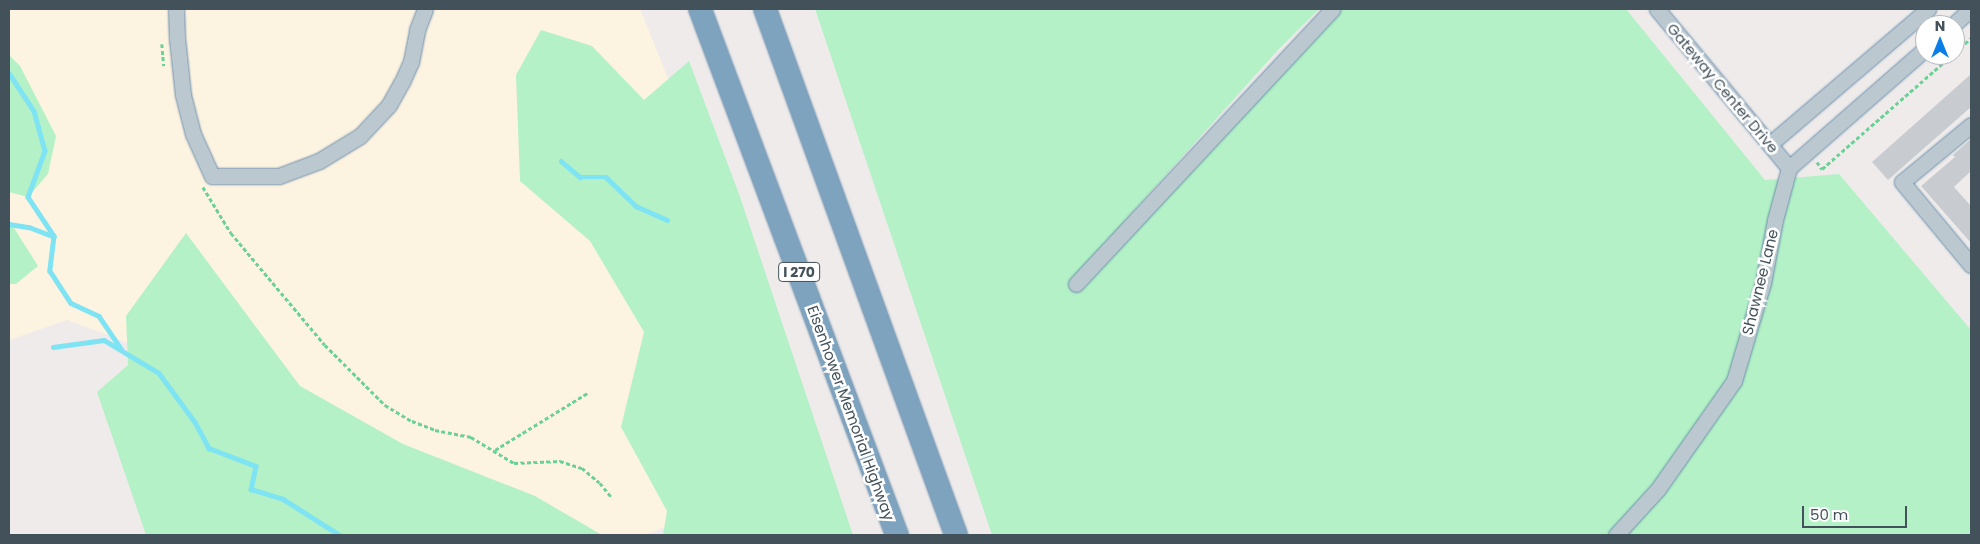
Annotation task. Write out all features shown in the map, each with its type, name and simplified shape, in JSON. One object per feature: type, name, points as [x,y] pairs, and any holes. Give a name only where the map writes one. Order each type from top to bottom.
[{"type":"highway","name":"Eisenhower Memorial Highway","points":[[700,9],[897,535]]},
{"type":"highway","points":[[765,9],[956,535]]},
{"type":"street","points":[[176,9],[183,95],[194,134],[212,176],[279,176],[319,161],[360,136],[389,105],[402,82],[411,62],[417,30],[425,9]]},
{"type":"street","points":[[1076,284],[1332,9]]},
{"type":"street","name":"Gateway Center Drive","points":[[1657,9],[1789,168]]},
{"type":"street","points":[[1770,144],[1928,9]]},
{"type":"street","points":[[1789,168],[1915,58]]},
{"type":"street","points":[[1971,126],[1902,182],[1971,265]]},
{"type":"street","name":"Shawnee Lane","points":[[1619,534],[1658,489],[1734,380],[1763,283],[1775,220],[1789,168]]},
{"type":"path","points":[[162,35],[164,68]]},
{"type":"path","points":[[202,186],[237,240],[325,345],[384,405],[412,421],[435,430],[471,437],[514,463],[560,461],[582,468],[600,483],[612,498]]},
{"type":"path","points":[[495,450],[589,392]]},
{"type":"shaded area","points":[[9,9],[640,9],[824,463],[645,535],[513,535],[296,420],[118,339],[67,320],[9,340]]},
{"type":"green space","points":[[815,9],[1319,9],[1278,50],[1121,225],[1328,9],[1626,9],[1765,180],[1839,174],[1971,330],[1971,535],[992,535]]},
{"type":"green space","points":[[541,30],[592,46],[644,100],[689,61],[739,194],[853,535],[663,535],[667,511],[621,427],[644,332],[590,241],[520,181],[516,75]]},
{"type":"green space","points":[[9,55],[20,66],[56,136],[48,174],[28,197],[9,192]]},
{"type":"green space","points":[[9,220],[38,266],[16,284],[9,284]]},
{"type":"green space","points":[[186,233],[300,386],[403,444],[535,496],[602,535],[146,535],[97,392],[128,365],[126,316]]},
{"type":"building","points":[[1971,74],[1971,107],[1888,180],[1872,162]]},
{"type":"building","points":[[1971,139],[1971,171],[1954,187],[1971,206],[1971,243],[1921,186],[1955,157],[1953,155]]},
{"type":"waterway","points":[[9,73],[34,111],[45,151],[28,197],[54,236],[50,271],[71,303],[99,316],[121,349]]},
{"type":"waterway","points":[[561,161],[580,177],[606,177],[636,206],[667,220]]},
{"type":"waterway","points":[[9,224],[29,227],[53,236]]},
{"type":"waterway","points":[[53,347],[104,340],[159,373],[195,422],[209,448],[256,466],[251,489],[283,499],[340,535]]}]
